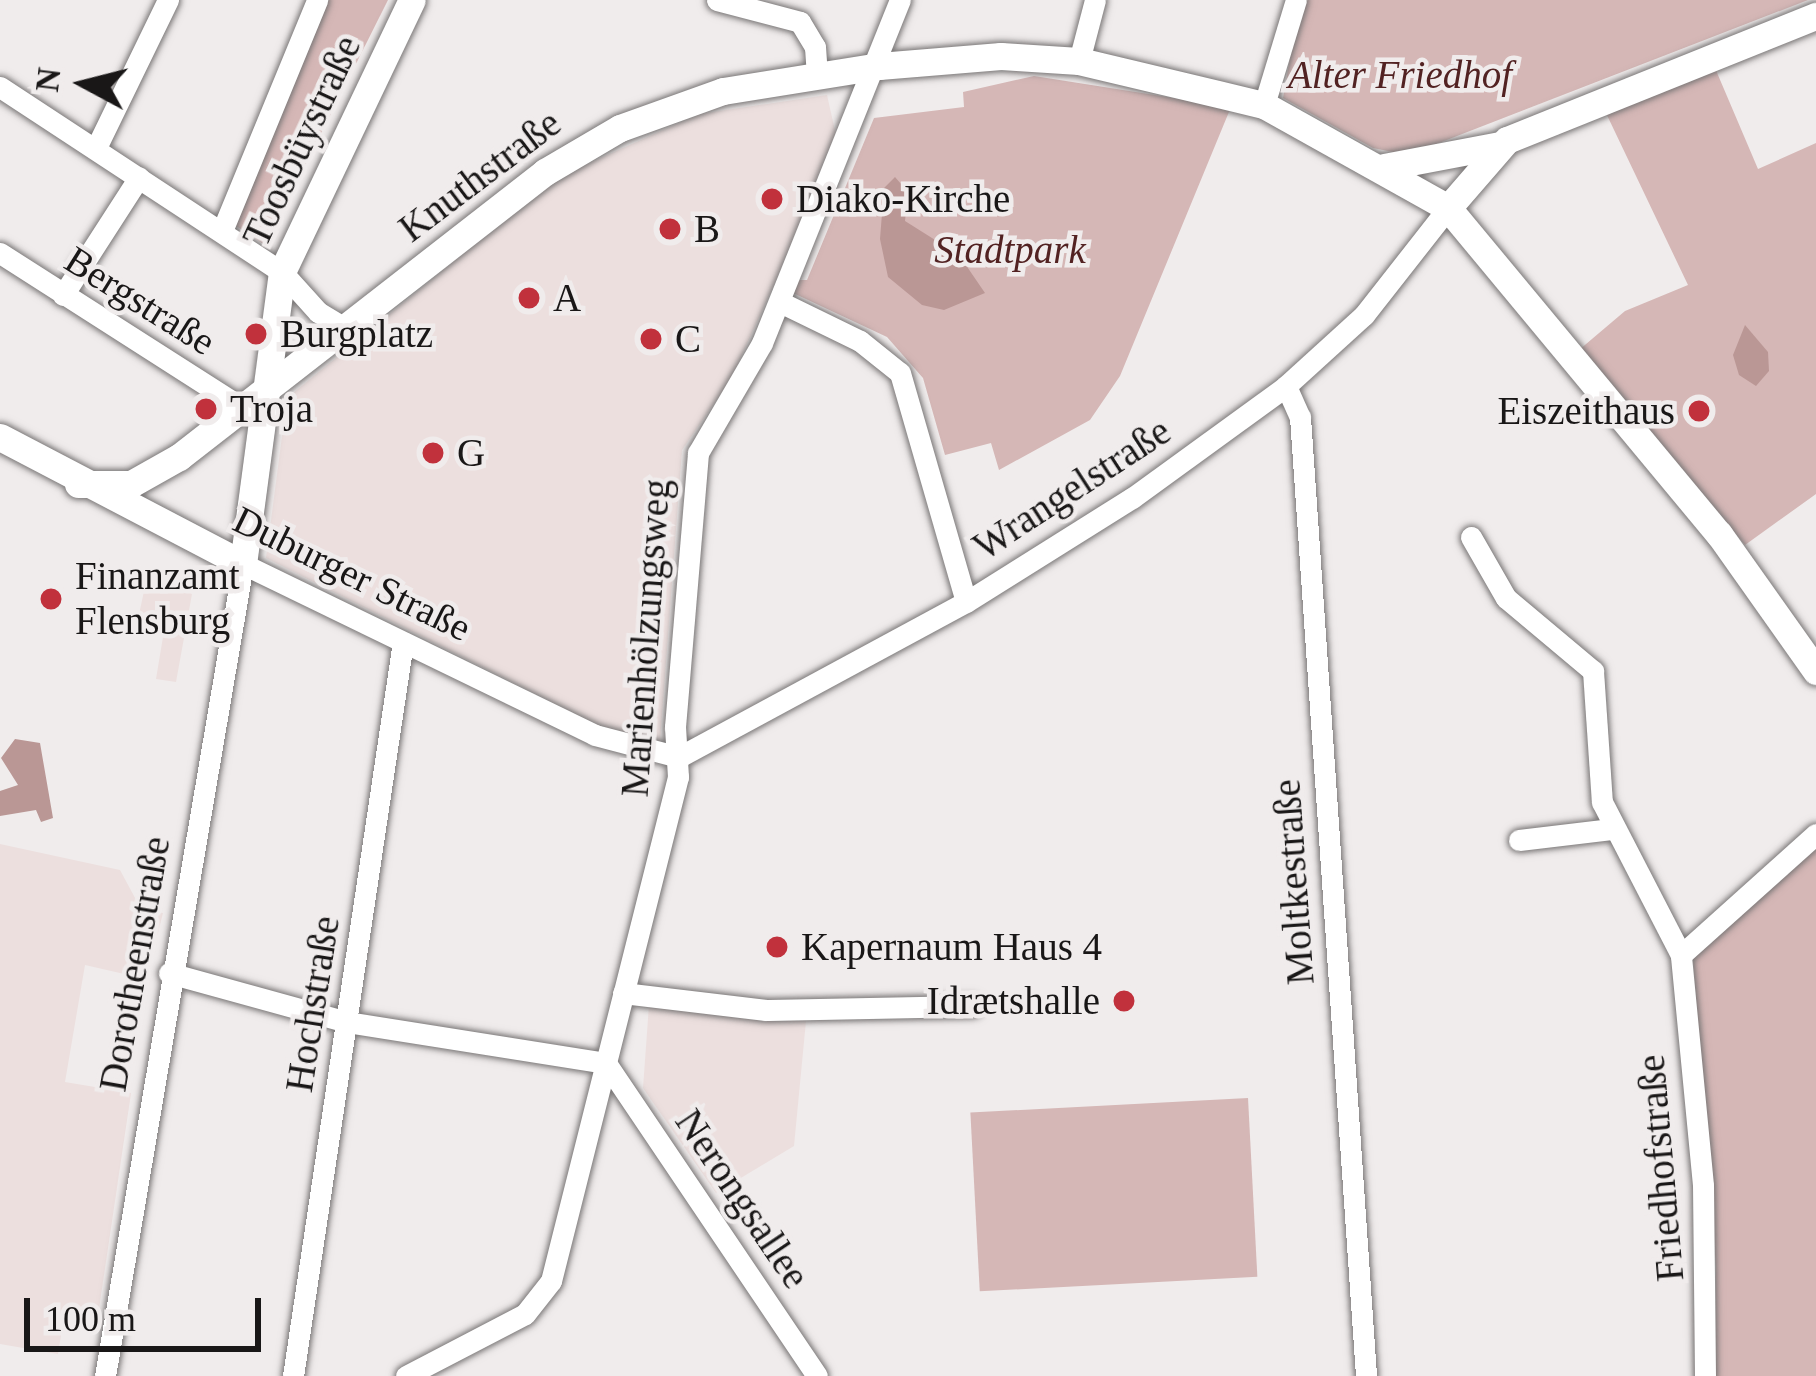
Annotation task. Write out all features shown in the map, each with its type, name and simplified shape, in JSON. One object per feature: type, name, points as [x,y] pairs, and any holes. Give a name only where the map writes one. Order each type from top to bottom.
[{"type":"main road","name":"Toosbüystraße","points":[[265,390],[282,272],[412,0]]},
{"type":"main road","points":[[1384,166],[1500,145],[1816,16]]},
{"type":"main road","name":"Knuthstraße","points":[[78,484],[131,484],[178,457],[582,146],[722,91],[879,66],[1000,56],[1079,61],[1264,105],[1384,166],[1448,208],[1719,534],[1816,671]]},
{"type":"main road","points":[[1448,208],[1500,145]]},
{"type":"main road","points":[[243,564],[265,390]]},
{"type":"main road","name":"Duburger Straße","points":[[0,437],[78,484],[243,564]]},
{"type":"main road","points":[[173,531],[160,486],[178,457]]},
{"type":"street","points":[[222,231],[317,0]]},
{"type":"street","points":[[717,0],[800,22],[815,47],[817,76]]},
{"type":"street","name":"Marienhölzungsweg","points":[[406,1376],[541,1300],[560,1256],[680,757],[682,647],[698,453],[780,302],[879,66],[900,0]]},
{"type":"street","points":[[1079,61],[1095,0]]},
{"type":"street","points":[[1264,105],[1296,0]]},
{"type":"street","points":[[96,148],[165,1]]},
{"type":"street","points":[[0,87],[282,272],[318,312],[345,328]]},
{"type":"street","points":[[63,295],[139,177]]},
{"type":"street","name":"Wrangelstraße","points":[[680,757],[966,602],[1132,498],[1286,386],[1364,315],[1448,208]]},
{"type":"street","name":"Bergstraße","points":[[0,253],[242,408]]},
{"type":"street","points":[[780,302],[860,341],[900,373],[918,412],[966,602]]},
{"type":"street","name":"Moltkestraße","points":[[1286,386],[1300,417],[1366,1376]]},
{"type":"street","name":"Friedhofstraße","points":[[1472,537],[1506,598],[1592,671],[1595,762],[1611,829],[1682,955],[1704,1205],[1706,1376]]},
{"type":"street","name":"Duburger Straße","points":[[243,564],[595,735],[680,757]]},
{"type":"street","name":"Dorotheenstraße","points":[[104,1376],[169,973],[243,564]]},
{"type":"street","name":"Hochstraße","points":[[293,1376],[404,642]]},
{"type":"street","points":[[1519,840],[1611,829]]},
{"type":"street","points":[[1682,955],[1816,834]]},
{"type":"street","points":[[169,973],[347,1022],[606,1064]]},
{"type":"street","points":[[623,993],[766,1010],[972,1006]]},
{"type":"street","name":"Nerongsallee","points":[[606,1064],[818,1376]]},
{"type":"shaded area","points":[[827,95],[838,144],[731,379],[682,450],[660,742],[621,737],[266,558],[287,398],[556,178],[699,114]]},
{"type":"shaded area","points":[[895,177],[908,192],[905,221],[959,255],[985,293],[944,310],[922,305],[888,277],[880,239],[884,188]]},
{"type":"shaded area","points":[[1745,325],[1768,352],[1769,371],[1756,386],[1739,375],[1733,355]]},
{"type":"shaded area","points":[[149,568],[192,594],[176,682],[156,679],[165,625],[138,619]]},
{"type":"shaded area","points":[[15,739],[40,743],[53,818],[41,822],[36,810],[0,816],[0,791],[18,785],[1,758]]},
{"type":"shaded area","points":[[0,844],[120,870],[141,909],[163,913],[146,979],[85,965],[65,1082],[131,1093],[96,1329],[63,1323],[58,1354],[0,1344]]},
{"type":"shaded area","points":[[649,1005],[806,1021],[794,1146],[716,1193],[643,1088]]},
{"type":"green space","points":[[329,0],[388,0],[265,245],[236,226]]},
{"type":"green space","name":"Alter Friedhof","points":[[1300,0],[1808,0],[1408,155],[1373,148],[1283,98]]},
{"type":"green space","points":[[1715,68],[1758,169],[1816,143],[1816,494],[1745,545],[1579,350],[1625,311],[1688,285],[1605,111]]},
{"type":"green space","name":"Stadtpark","points":[[1034,76],[1231,107],[1120,376],[1090,420],[999,470],[991,443],[945,455],[923,378],[887,337],[791,292],[796,280],[807,280],[874,118],[964,107],[963,92]]},
{"type":"green space","points":[[1816,847],[1816,1376],[1715,1376],[1716,1267],[1693,959]]},
{"type":"green space","points":[[1248,1098],[1257,1277],[980,1291],[970,1113]]},
{"type":"place","name":"Diako-Kirche","points":[[772,199]]},
{"type":"place","name":"B","points":[[670,229]]},
{"type":"place","name":"A","points":[[529,298]]},
{"type":"place","name":"Burgplatz","points":[[256,334]]},
{"type":"place","name":"C","points":[[651,339]]},
{"type":"place","name":"Troja","points":[[206,409]]},
{"type":"place","name":"Eiszeithaus","points":[[1699,411]]},
{"type":"place","name":"G","points":[[433,453]]},
{"type":"place","name":"Finanzamt Flensburg","points":[[51,599]]},
{"type":"place","name":"Kapernaum Haus 4","points":[[777,947]]},
{"type":"place","name":"Idrætshalle","points":[[1124,1001]]}]
